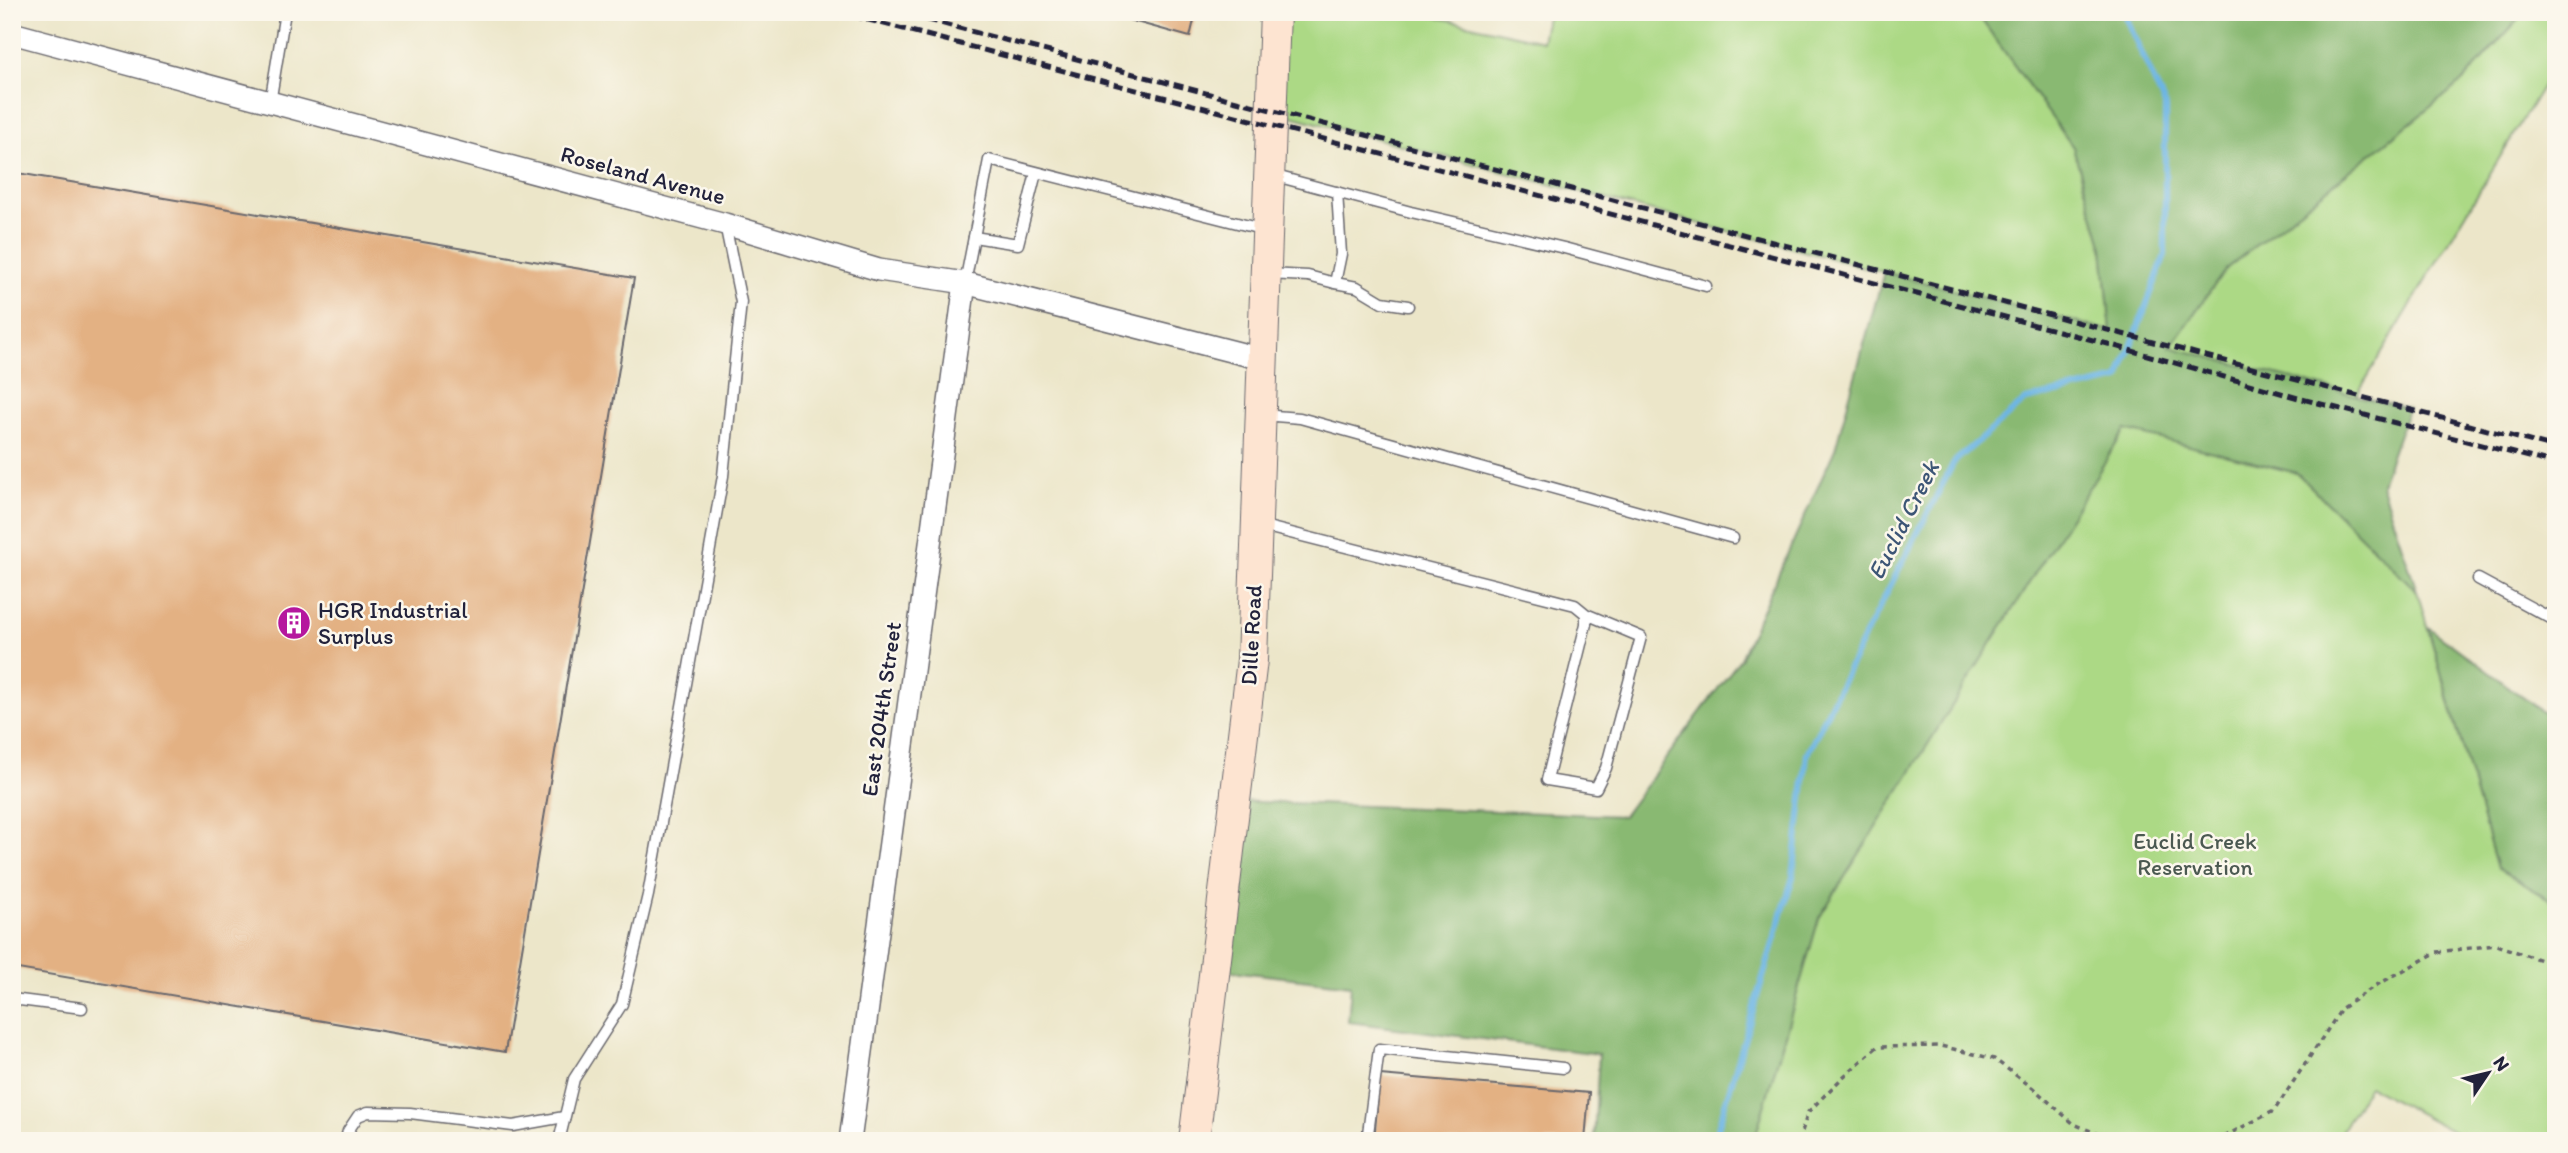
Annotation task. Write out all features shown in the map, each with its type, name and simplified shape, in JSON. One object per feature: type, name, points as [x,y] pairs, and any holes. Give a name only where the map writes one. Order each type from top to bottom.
[{"type":"street","name":"Dille Road","points":[[1194,1141],[1252,660],[1275,12]]},
{"type":"street","name":"Roseland Avenue","points":[[12,33],[726,224],[880,270],[965,284],[1262,359]]},
{"type":"street","name":"East 204th Street","points":[[850,1141],[965,284]]},
{"type":"lane","points":[[270,103],[285,12]]},
{"type":"lane","points":[[965,284],[989,160],[1267,230]]},
{"type":"lane","points":[[974,236],[1018,244],[1036,173]]},
{"type":"lane","points":[[1270,174],[1706,286]]},
{"type":"lane","points":[[1335,283],[1340,254],[1337,192]]},
{"type":"lane","points":[[559,1141],[574,1079],[622,1004],[648,895],[682,711],[723,476],[741,302],[726,224]]},
{"type":"lane","points":[[1265,274],[1308,276],[1357,287],[1382,302],[1408,306]]},
{"type":"lane","points":[[1260,414],[1300,418],[1733,538]]},
{"type":"lane","points":[[1256,524],[1575,605],[1586,614],[1641,636],[1606,768],[1596,788],[1547,780],[1586,624],[1586,614]]},
{"type":"lane","points":[[2478,579],[2556,621]]},
{"type":"lane","points":[[12,999],[82,1008]]},
{"type":"lane","points":[[1367,1141],[1379,1049],[1563,1068]]},
{"type":"lane","points":[[345,1141],[358,1116],[368,1112],[410,1113],[513,1126],[564,1117]]},
{"type":"path","points":[[2215,1141],[2274,1111],[2342,1009],[2375,986],[2437,952],[2496,944],[2556,965]]},
{"type":"path","points":[[1798,1141],[1808,1112],[1877,1047],[1941,1046],[1994,1059],[2074,1124],[2115,1141]]},
{"type":"green space","points":[[1275,12],[1413,12],[1542,41],[1548,12],[1976,12],[2073,147],[2103,248],[2111,332],[1272,111]]},
{"type":"green space","points":[[1976,12],[2525,12],[2462,82],[2227,268],[2170,347],[2408,409],[2381,484],[2417,591],[2297,473],[2125,430],[1819,918],[1754,1141],[1594,1141],[1599,1054],[1348,1022],[1351,985],[1215,969],[1235,801],[1623,816],[1740,659],[1835,449],[1884,272],[2111,331],[2103,248],[2073,147]]},
{"type":"green space","points":[[2525,12],[2556,12],[2556,64],[2356,396],[2169,347],[2227,268],[2462,82]]},
{"type":"green space","name":"Euclid Creek Reservation","points":[[2125,429],[2297,473],[2417,591],[2497,868],[2556,903],[2556,1141],[2470,1141],[2369,1086],[2335,1141],[1754,1141],[1819,918]]},
{"type":"green space","points":[[2428,627],[2556,722],[2556,903],[2497,868]]},
{"type":"building","points":[[1100,12],[1196,12],[1190,37]]},
{"type":"building","name":"HGR Industrial Surplus","points":[[12,172],[634,278],[505,1052],[12,968]]},
{"type":"building","points":[[1380,1075],[1589,1093],[1585,1141],[1374,1141]]},
{"type":"waterway","name":"Euclid Creek","points":[[1714,1141],[1793,877],[1807,754],[1867,631],[1954,462],[2026,400],[2119,379],[2165,255],[2165,105],[2123,12]]},
{"type":"railway","points":[[838,12],[2556,464]]},
{"type":"railway","points":[[898,12],[2556,448]]},
{"type":"place","name":"HGR Industrial Surplus","points":[[294,623]]}]
